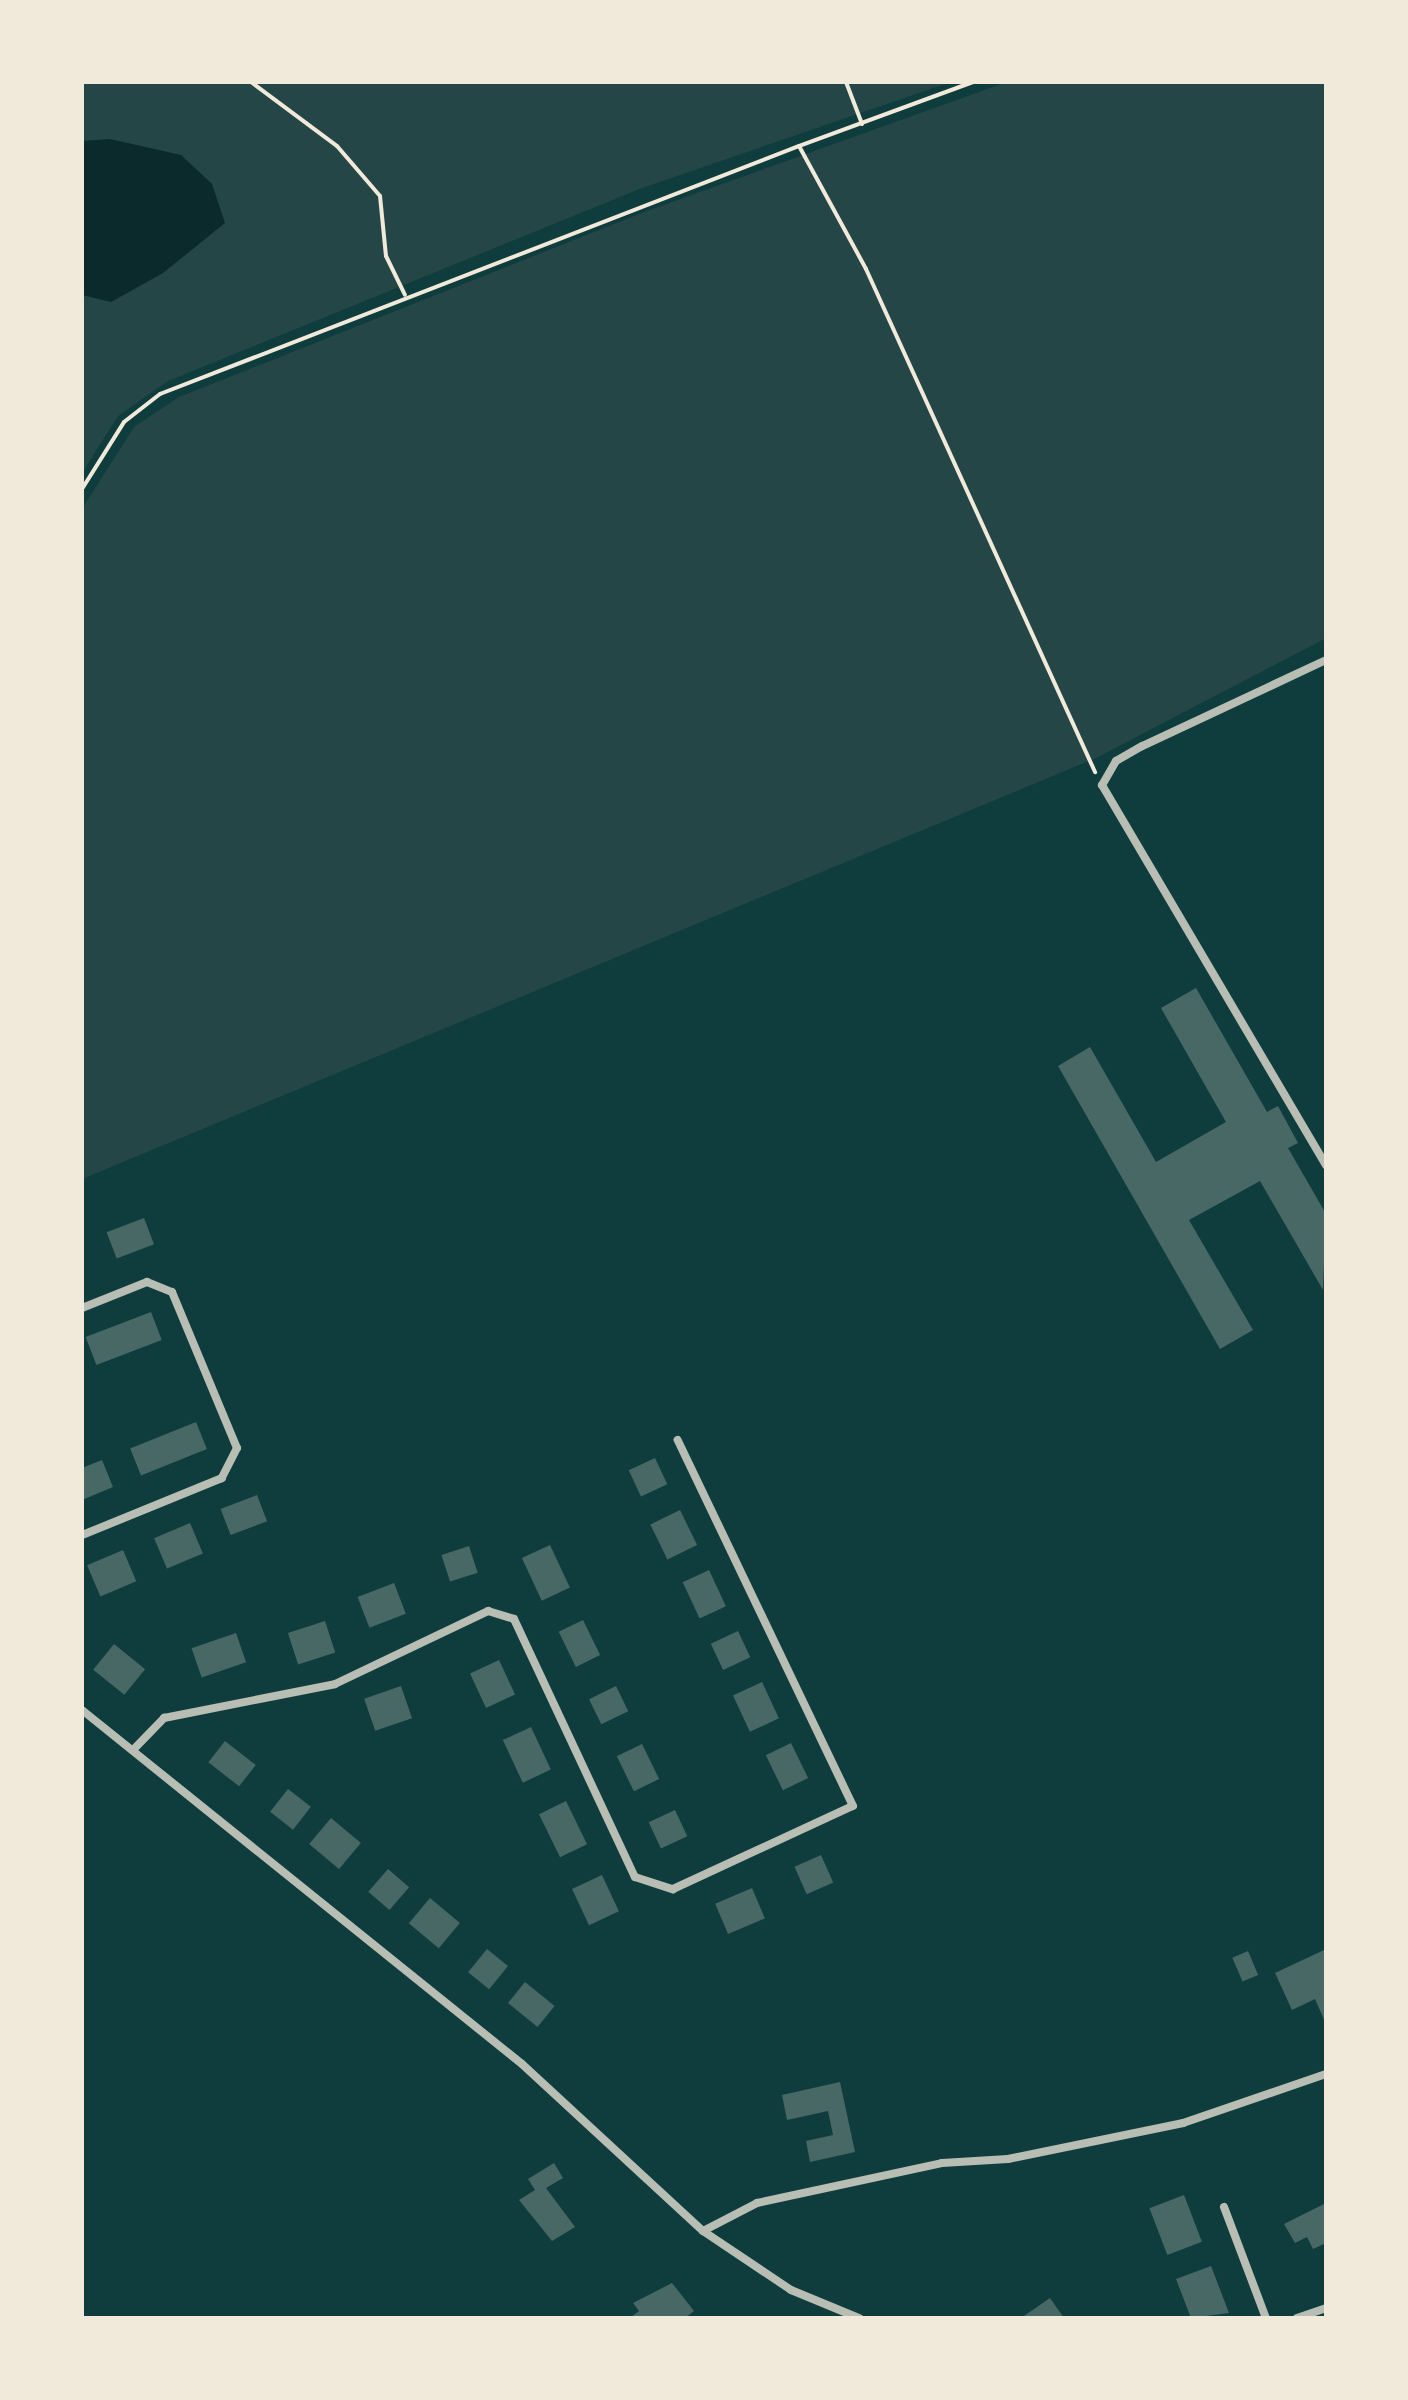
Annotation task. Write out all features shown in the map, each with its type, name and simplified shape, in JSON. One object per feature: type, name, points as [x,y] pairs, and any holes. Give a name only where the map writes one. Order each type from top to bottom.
[{"type":"street","points":[[1326,660],[1142,746],[1116,761],[1102,785],[1326,1165]]},
{"type":"street","points":[[82,1308],[147,1282],[172,1292],[237,1448],[222,1478],[82,1535]]},
{"type":"street","points":[[133,1750],[164,1718],[335,1684],[488,1611],[514,1619],[635,1877],[673,1889],[853,1806],[678,1440]]},
{"type":"street","points":[[82,1710],[522,2064],[703,2231],[791,2290],[859,2318]]},
{"type":"street","points":[[703,2231],[757,2203],[942,2163],[1008,2159],[1183,2123],[1326,2074]]},
{"type":"street","points":[[1224,2207],[1266,2318]]},
{"type":"street","points":[[1297,2318],[1326,2308]]},
{"type":"path","points":[[251,82],[337,146],[380,196],[386,256],[405,295]]},
{"type":"path","points":[[846,82],[862,124]]},
{"type":"path","points":[[82,489],[124,422],[160,394],[405,295],[973,82]]},
{"type":"path","points":[[799,146],[866,269],[1102,785]]},
{"type":"shaded area","points":[[82,82],[951,82],[642,188],[168,381],[118,416],[82,473]]},
{"type":"shaded area","points":[[1007,82],[1326,82],[1326,638],[1096,758],[82,1179],[82,509],[134,427],[179,397],[647,211]]},
{"type":"shaded area","points":[[110,139],[181,155],[212,184],[225,223],[163,273],[111,302],[82,295],[82,141]]},
{"type":"building","points":[[1196,988],[1267,1112],[1278,1106],[1298,1143],[1288,1148],[1326,1214],[1323,1290],[1260,1181],[1189,1220],[1253,1330],[1220,1349],[1058,1066],[1090,1047],[1156,1162],[1226,1122],[1161,1008]]},
{"type":"building","points":[[144,1218],[154,1244],[117,1258],[107,1232]]},
{"type":"building","points":[[151,1312],[162,1340],[96,1365],[86,1337]]},
{"type":"building","points":[[196,1422],[207,1449],[141,1475],[130,1449]]},
{"type":"building","points":[[655,1458],[667,1484],[641,1497],[629,1470]]},
{"type":"building","points":[[102,1460],[113,1487],[82,1500],[82,1468]]},
{"type":"building","points":[[257,1495],[267,1521],[231,1535],[221,1509]]},
{"type":"building","points":[[680,1510],[697,1545],[667,1560],[650,1524]]},
{"type":"building","points":[[190,1523],[203,1553],[167,1569],[154,1538]]},
{"type":"building","points":[[550,1545],[570,1588],[542,1601],[522,1558]]},
{"type":"building","points":[[469,1546],[478,1573],[450,1582],[441,1555]]},
{"type":"building","points":[[123,1550],[136,1581],[100,1597],[87,1565]]},
{"type":"building","points":[[709,1570],[726,1606],[700,1619],[683,1582]]},
{"type":"building","points":[[394,1583],[406,1614],[369,1628],[358,1597]]},
{"type":"building","points":[[583,1620],[600,1655],[576,1667],[559,1632]]},
{"type":"building","points":[[325,1621],[335,1652],[298,1664],[288,1633]]},
{"type":"building","points":[[738,1631],[750,1657],[723,1670],[711,1644]]},
{"type":"building","points":[[236,1633],[246,1662],[202,1678],[192,1648]]},
{"type":"building","points":[[114,1644],[145,1669],[124,1695],[93,1670]]},
{"type":"building","points":[[499,1660],[515,1694],[486,1708],[470,1674]]},
{"type":"building","points":[[762,1682],[779,1718],[750,1732],[733,1696]]},
{"type":"building","points":[[401,1686],[412,1718],[375,1731],[364,1699]]},
{"type":"building","points":[[616,1686],[628,1711],[601,1724],[589,1699]]},
{"type":"building","points":[[531,1727],[551,1770],[523,1783],[503,1740]]},
{"type":"building","points":[[225,1741],[256,1765],[239,1786],[208,1762]]},
{"type":"building","points":[[791,1743],[808,1778],[783,1790],[766,1755]]},
{"type":"building","points":[[642,1744],[659,1779],[634,1791],[617,1756]]},
{"type":"building","points":[[288,1789],[311,1807],[293,1830],[270,1812]]},
{"type":"building","points":[[566,1801],[587,1844],[560,1857],[539,1814]]},
{"type":"building","points":[[675,1810],[687,1836],[661,1849],[649,1822]]},
{"type":"building","points":[[331,1818],[361,1843],[339,1869],[309,1844]]},
{"type":"building","points":[[821,1855],[833,1882],[807,1894],[795,1867]]},
{"type":"building","points":[[388,1869],[409,1887],[389,1910],[368,1892]]},
{"type":"building","points":[[602,1875],[619,1911],[589,1925],[572,1889]]},
{"type":"building","points":[[752,1888],[765,1918],[728,1934],[715,1904]]},
{"type":"building","points":[[430,1898],[460,1923],[439,1948],[409,1923]]},
{"type":"building","points":[[487,1949],[508,1966],[489,1989],[468,1972]]},
{"type":"building","points":[[1324,1950],[1326,2024],[1315,1999],[1292,2010],[1275,1973]]},
{"type":"building","points":[[1248,1951],[1258,1975],[1243,1982],[1232,1958]]},
{"type":"building","points":[[525,1982],[555,2006],[538,2027],[508,2003]]},
{"type":"building","points":[[840,2082],[855,2152],[810,2162],[806,2141],[833,2135],[828,2111],[787,2120],[782,2095]]},
{"type":"building","points":[[554,2163],[563,2178],[546,2188],[575,2227],[552,2241],[519,2200],[535,2190],[528,2179]]},
{"type":"building","points":[[1184,2195],[1202,2242],[1167,2255],[1149,2208]]},
{"type":"building","points":[[1326,2203],[1326,2243],[1313,2249],[1307,2237],[1295,2243],[1284,2224]]},
{"type":"building","points":[[1211,2266],[1229,2313],[1191,2318],[1176,2279]]},
{"type":"building","points":[[672,2283],[694,2311],[685,2318],[630,2318],[639,2311],[633,2303]]},
{"type":"building","points":[[1050,2298],[1064,2318],[1021,2318]]}]
